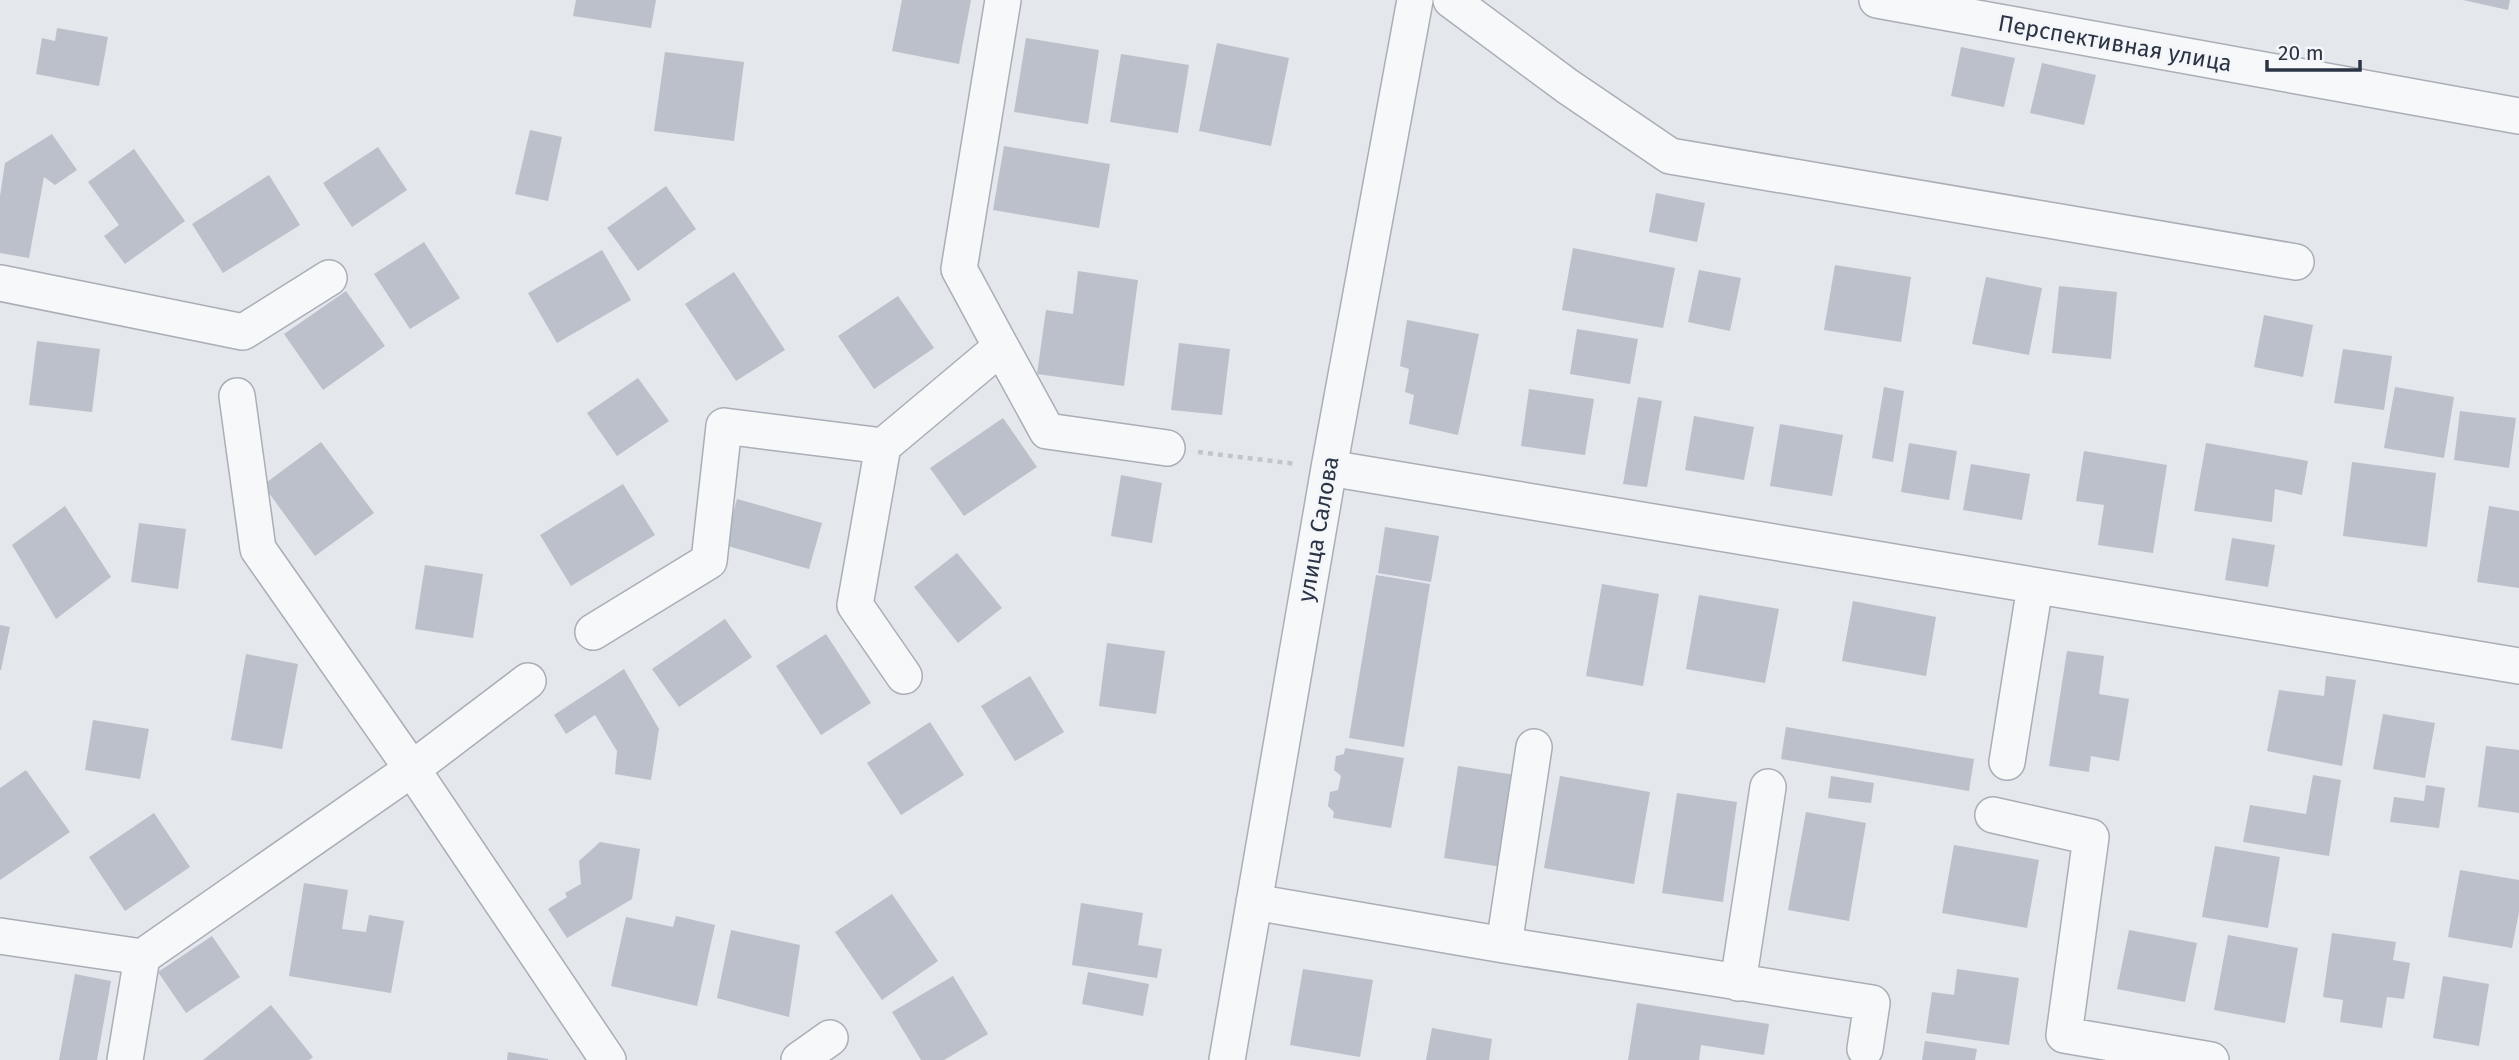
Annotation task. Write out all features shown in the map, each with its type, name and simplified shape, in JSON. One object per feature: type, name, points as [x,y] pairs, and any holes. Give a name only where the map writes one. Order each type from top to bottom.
[{"type":"street","points":[[1003,0],[959,269],[1047,431],[1167,448]]},
{"type":"street","name":"улица Салова","points":[[1227,1060],[1329,468],[1415,0]]},
{"type":"street","points":[[1451,0],[1567,86],[1670,156],[2296,261]]},
{"type":"street","name":"Перспективная улица","points":[[1877,0],[2519,116]]},
{"type":"street","points":[[0,283],[243,332],[329,278]]},
{"type":"street","points":[[904,676],[855,605],[883,446],[1002,347]]},
{"type":"street","points":[[237,396],[258,549],[412,769],[608,1060]]},
{"type":"street","points":[[593,632],[709,561],[724,426],[883,446]]},
{"type":"street","points":[[1329,468],[2519,666]]},
{"type":"street","points":[[2007,762],[2035,586]]},
{"type":"street","points":[[0,936],[142,957],[412,769],[527,681]]},
{"type":"street","points":[[1504,945],[1534,747]]},
{"type":"street","points":[[1738,983],[1768,787]]},
{"type":"street","points":[[1993,815],[2091,837],[2062,1048],[2211,1060]]},
{"type":"street","points":[[1254,902],[1504,945],[1872,1003],[1865,1049]]},
{"type":"street","points":[[125,1060],[142,957]]},
{"type":"street","points":[[799,1060],[830,1038]]},
{"type":"path","points":[[1167,448],[1329,468]]},
{"type":"building","points":[[576,0],[656,0],[651,28],[573,16]]},
{"type":"building","points":[[902,0],[971,0],[959,64],[892,51]]},
{"type":"building","points":[[2463,0],[2510,0],[2508,10]]},
{"type":"building","points":[[57,28],[108,37],[99,86],[36,74],[42,38],[55,41]]},
{"type":"building","points":[[1026,38],[1099,50],[1088,124],[1014,112]]},
{"type":"building","points":[[1217,43],[1289,58],[1271,146],[1199,131]]},
{"type":"building","points":[[1961,47],[2015,58],[2004,107],[1951,96]]},
{"type":"building","points":[[665,52],[744,62],[734,141],[654,131]]},
{"type":"building","points":[[1121,54],[1189,65],[1178,133],[1110,122]]},
{"type":"building","points":[[2042,63],[2096,75],[2084,125],[2030,113]]},
{"type":"building","points":[[530,130],[562,137],[548,201],[515,194]]},
{"type":"building","points":[[52,134],[77,170],[55,185],[44,177],[29,258],[0,253],[0,196],[5,163]]},
{"type":"building","points":[[1004,146],[1110,164],[1099,228],[993,210]]},
{"type":"building","points":[[378,147],[407,190],[352,227],[323,183]]},
{"type":"building","points":[[134,149],[185,221],[125,264],[104,236],[119,225],[88,182]]},
{"type":"building","points":[[269,175],[300,225],[223,273],[192,224]]},
{"type":"building","points":[[666,186],[696,229],[638,271],[607,228]]},
{"type":"building","points":[[1656,193],[1705,203],[1697,242],[1649,232]]},
{"type":"building","points":[[424,242],[460,298],[410,329],[374,274]]},
{"type":"building","points":[[1573,248],[1675,268],[1663,328],[1562,310]]},
{"type":"building","points":[[602,250],[631,300],[557,343],[528,293]]},
{"type":"building","points":[[1835,265],[1911,277],[1901,342],[1824,330]]},
{"type":"building","points":[[1699,270],[1741,278],[1730,331],[1688,322]]},
{"type":"building","points":[[1078,271],[1138,280],[1124,386],[1037,374],[1046,310],[1073,314]]},
{"type":"building","points":[[734,272],[785,350],[736,381],[685,304]]},
{"type":"building","points":[[1986,277],[2042,288],[2029,355],[1972,344]]},
{"type":"building","points":[[2059,286],[2117,292],[2111,359],[2052,353]]},
{"type":"building","points":[[346,291],[385,346],[323,390],[284,334]]},
{"type":"building","points":[[898,296],[934,348],[874,389],[838,336]]},
{"type":"building","points":[[2264,315],[2313,325],[2303,377],[2254,367]]},
{"type":"building","points":[[1407,320],[1479,334],[1458,435],[1409,424],[1414,395],[1405,392],[1409,369],[1400,366]]},
{"type":"building","points":[[1577,329],[1638,339],[1630,384],[1570,374]]},
{"type":"building","points":[[37,341],[100,349],[92,412],[29,405]]},
{"type":"building","points":[[1179,343],[1230,349],[1222,415],[1171,410]]},
{"type":"building","points":[[2343,349],[2392,356],[2384,410],[2334,403]]},
{"type":"building","points":[[638,378],[669,421],[617,456],[587,413]]},
{"type":"building","points":[[1884,387],[1904,391],[1893,462],[1872,458]]},
{"type":"building","points":[[2395,387],[2454,397],[2444,458],[2384,448]]},
{"type":"building","points":[[1529,389],[1594,399],[1585,455],[1521,446]]},
{"type":"building","points":[[1638,397],[1662,401],[1647,487],[1623,484]]},
{"type":"building","points":[[2460,411],[2516,418],[2509,468],[2454,460]]},
{"type":"building","points":[[1694,416],[1754,427],[1744,480],[1685,470]]},
{"type":"building","points":[[1003,418],[1037,467],[964,516],[930,468]]},
{"type":"building","points":[[1780,424],[1843,435],[1832,496],[1770,486]]},
{"type":"building","points":[[321,442],[374,513],[315,556],[263,485]]},
{"type":"building","points":[[1909,443],[1957,451],[1949,500],[1901,492]]},
{"type":"building","points":[[2206,443],[2308,461],[2302,495],[2275,489],[2272,522],[2194,511]]},
{"type":"building","points":[[2084,451],[2167,465],[2153,553],[2098,545],[2104,505],[2076,501]]},
{"type":"building","points":[[2352,462],[2436,473],[2427,547],[2343,536]]},
{"type":"building","points":[[1971,464],[2030,474],[2022,520],[1963,510]]},
{"type":"building","points":[[1121,475],[1162,483],[1152,543],[1111,536]]},
{"type":"building","points":[[623,484],[655,535],[571,586],[540,535]]},
{"type":"building","points":[[737,499],[822,523],[809,569],[724,545]]},
{"type":"building","points":[[65,506],[111,577],[56,619],[12,545]]},
{"type":"building","points":[[2489,506],[2519,511],[2519,588],[2477,582]]},
{"type":"building","points":[[139,523],[186,529],[178,589],[131,582]]},
{"type":"building","points":[[1385,527],[1439,536],[1431,582],[1378,573]]},
{"type":"building","points":[[2232,538],[2275,545],[2268,587],[2225,580]]},
{"type":"building","points":[[957,553],[1002,608],[958,643],[914,587]]},
{"type":"building","points":[[425,565],[483,574],[473,638],[415,629]]},
{"type":"building","points":[[1376,575],[1430,584],[1404,747],[1349,738]]},
{"type":"building","points":[[1602,584],[1659,594],[1643,686],[1586,676]]},
{"type":"building","points":[[1699,595],[1779,609],[1765,683],[1686,669]]},
{"type":"building","points":[[1853,601],[1936,617],[1926,676],[1842,661]]},
{"type":"building","points":[[725,619],[752,657],[679,707],[652,669]]},
{"type":"building","points":[[0,625],[10,627],[1,670],[0,670]]},
{"type":"building","points":[[826,634],[871,703],[821,735],[776,666]]},
{"type":"building","points":[[1107,643],[1165,651],[1156,714],[1099,706]]},
{"type":"building","points":[[2067,651],[2104,656],[2099,694],[2129,699],[2119,761],[2091,756],[2089,772],[2049,766]]},
{"type":"building","points":[[246,654],[298,664],[282,749],[231,740]]},
{"type":"building","points":[[624,669],[659,729],[651,780],[615,774],[617,751],[595,715],[566,734],[554,715]]},
{"type":"building","points":[[1030,676],[1064,732],[1015,761],[981,706]]},
{"type":"building","points":[[2326,676],[2356,680],[2342,766],[2267,751],[2279,690],[2324,696]]},
{"type":"building","points":[[2383,714],[2435,723],[2425,778],[2373,769]]},
{"type":"building","points":[[93,720],[149,729],[140,779],[85,770]]},
{"type":"building","points":[[930,722],[964,775],[901,815],[867,763]]},
{"type":"building","points":[[1786,727],[1974,759],[1969,791],[1781,759]]},
{"type":"building","points":[[2486,746],[2519,750],[2519,813],[2478,807]]},
{"type":"building","points":[[1345,748],[1404,758],[1391,828],[1333,818],[1334,812],[1328,806],[1330,792],[1338,790],[1341,776],[1334,770],[1336,756],[1344,754]]},
{"type":"building","points":[[1458,766],[1515,775],[1502,867],[1444,858]]},
{"type":"building","points":[[26,770],[70,832],[0,880],[0,788]]},
{"type":"building","points":[[2313,775],[2341,780],[2329,856],[2243,842],[2250,805],[2306,814]]},
{"type":"building","points":[[1560,776],[1650,792],[1634,884],[1544,868]]},
{"type":"building","points":[[1831,776],[1874,783],[1871,803],[1828,798]]},
{"type":"building","points":[[2426,785],[2445,788],[2439,828],[2390,822],[2394,797],[2424,801]]},
{"type":"building","points":[[1677,793],[1737,802],[1723,902],[1662,893]]},
{"type":"building","points":[[1806,812],[1866,823],[1849,921],[1788,910]]},
{"type":"building","points":[[154,813],[190,867],[125,911],[89,857]]},
{"type":"building","points":[[600,842],[640,849],[632,899],[567,938],[548,909],[567,897],[565,893],[581,884],[579,861]]},
{"type":"building","points":[[1954,845],[2039,860],[2027,928],[1942,913]]},
{"type":"building","points":[[2215,846],[2280,857],[2268,928],[2202,917]]},
{"type":"building","points":[[2460,870],[2519,880],[2519,912],[2512,948],[2448,937]]},
{"type":"building","points":[[304,883],[348,890],[342,929],[366,932],[369,915],[404,921],[391,993],[289,976]]},
{"type":"building","points":[[892,894],[938,961],[882,1000],[835,932]]},
{"type":"building","points":[[1081,903],[1143,913],[1138,945],[1162,949],[1157,978],[1072,965]]},
{"type":"building","points":[[676,916],[715,925],[697,1006],[611,986],[626,917],[673,927]]},
{"type":"building","points":[[731,930],[800,945],[789,1017],[717,998]]},
{"type":"building","points":[[2129,930],[2197,943],[2185,1002],[2117,989]]},
{"type":"building","points":[[2332,933],[2396,942],[2393,960],[2410,963],[2404,999],[2387,997],[2382,1028],[2340,1022],[2343,1000],[2323,997]]},
{"type":"building","points":[[2228,935],[2298,948],[2285,1023],[2214,1010]]},
{"type":"building","points":[[212,936],[240,977],[186,1013],[158,972]]},
{"type":"building","points":[[1303,969],[1373,980],[1360,1057],[1290,1045]]},
{"type":"building","points":[[1957,969],[2019,978],[2009,1045],[1926,1033],[1932,992],[1954,995]]},
{"type":"building","points":[[1088,972],[1149,984],[1143,1016],[1082,1004]]},
{"type":"building","points":[[75,974],[111,981],[97,1060],[59,1060]]},
{"type":"building","points":[[953,976],[988,1034],[944,1060],[921,1060],[892,1012]]},
{"type":"building","points":[[2443,976],[2489,984],[2479,1046],[2433,1038]]},
{"type":"building","points":[[1637,1003],[1769,1024],[1764,1055],[1701,1045],[1699,1060],[1628,1060]]},
{"type":"building","points":[[271,1005],[313,1057],[309,1060],[203,1060]]},
{"type":"building","points":[[1432,1028],[1492,1039],[1489,1060],[1426,1060]]},
{"type":"building","points":[[1925,1041],[1977,1049],[1975,1060],[1922,1060]]},
{"type":"building","points":[[508,1052],[548,1059],[548,1060],[507,1060]]}]
